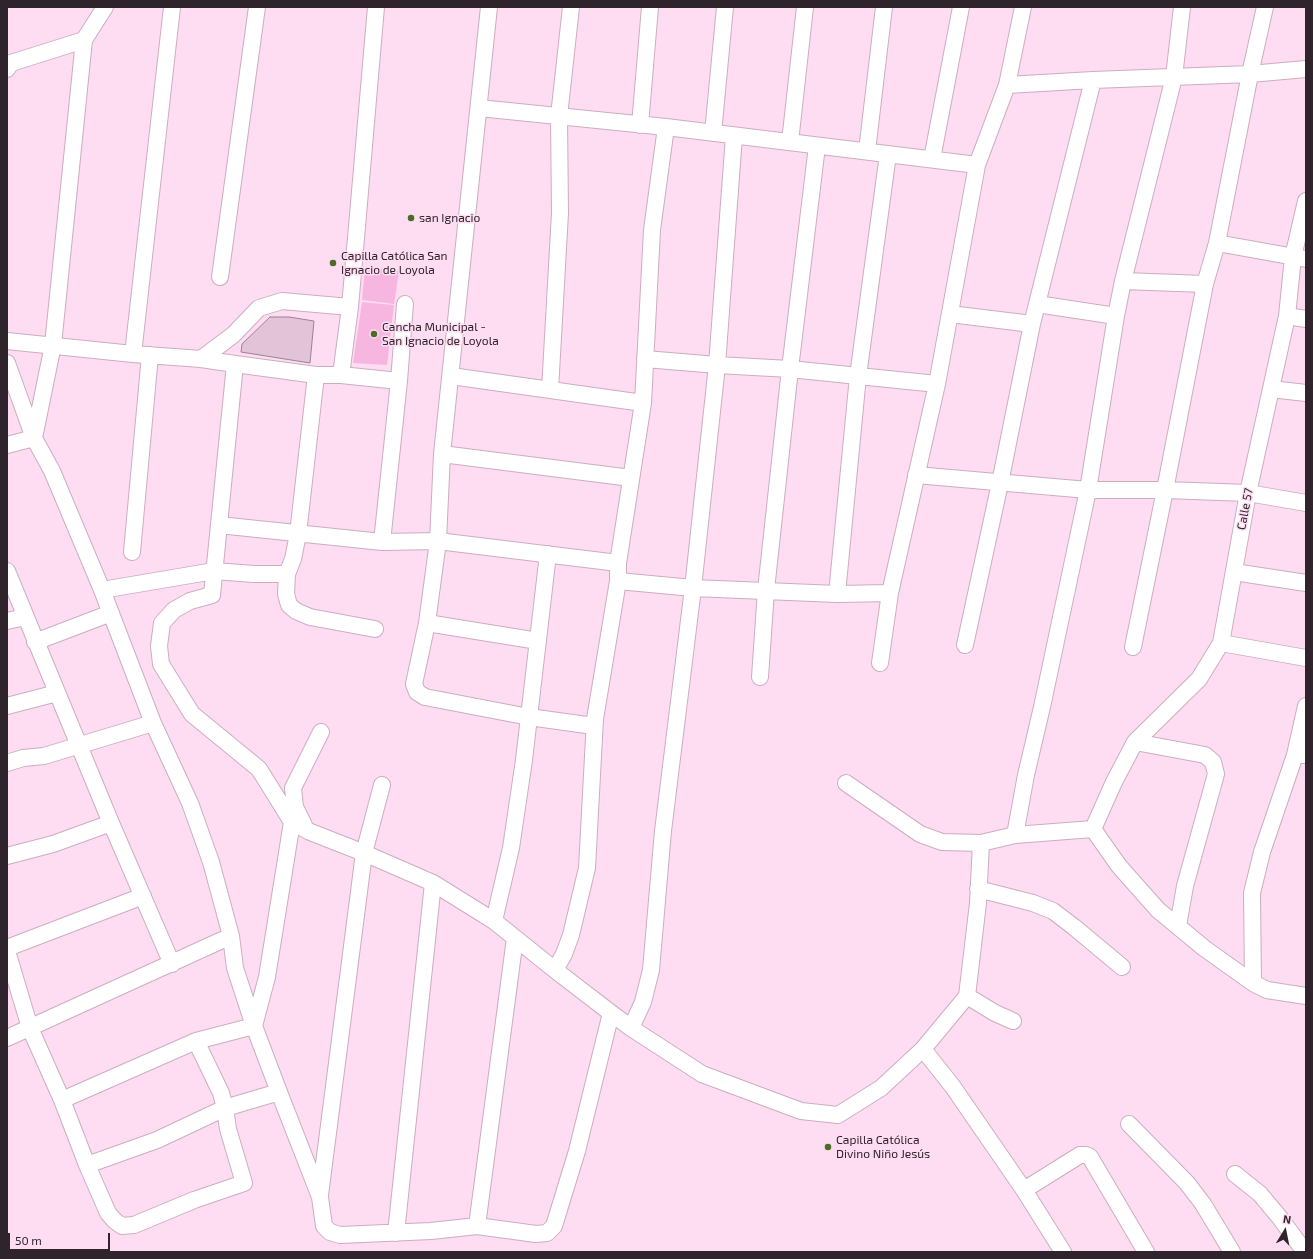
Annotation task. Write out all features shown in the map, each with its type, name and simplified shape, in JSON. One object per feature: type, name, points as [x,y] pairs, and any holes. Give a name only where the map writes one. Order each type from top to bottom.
[{"type":"street","points":[[34,438],[53,345],[84,40],[105,7]]},
{"type":"street","points":[[133,354],[172,7]]},
{"type":"street","points":[[220,277],[257,7]]},
{"type":"street","points":[[341,375],[350,307],[376,7]]},
{"type":"street","points":[[489,7],[442,454],[438,541],[427,622],[414,684],[417,692],[425,698],[529,717],[594,726]]},
{"type":"street","points":[[550,390],[560,213],[559,116],[571,7]]},
{"type":"street","points":[[640,125],[650,7]]},
{"type":"street","points":[[713,133],[725,7]]},
{"type":"street","points":[[790,142],[805,7]]},
{"type":"street","points":[[867,151],[884,7]]},
{"type":"street","points":[[932,159],[961,7]]},
{"type":"street","points":[[880,663],[890,593],[937,384],[977,165],[1007,85],[1023,7]]},
{"type":"street","points":[[1015,835],[1026,775],[1088,490],[1123,281],[1174,77],[1182,7]]},
{"type":"street","points":[[1133,647],[1166,490],[1205,284],[1216,243],[1265,7]]},
{"type":"street","points":[[7,68],[11,63],[84,40]]},
{"type":"street","points":[[1007,85],[1250,74],[1306,69]]},
{"type":"street","points":[[965,645],[1032,324],[1093,80]]},
{"type":"street","points":[[479,108],[666,127],[977,165]]},
{"type":"street","points":[[554,970],[564,954],[571,935],[587,868],[594,726],[618,581],[618,563],[643,403],[652,230],[666,127]]},
{"type":"street","points":[[631,1028],[643,1002],[651,970],[663,831],[693,588],[717,365],[734,136]]},
{"type":"street","points":[[760,677],[766,590],[790,369],[817,146]]},
{"type":"street","points":[[837,594],[858,376],[888,154]]},
{"type":"street","name":"Calle 57","points":[[1092,829],[1135,742],[1199,679],[1221,643],[1248,493],[1300,258],[1306,201]]},
{"type":"street","points":[[1216,243],[1300,258]]},
{"type":"street","points":[[1123,281],[1205,284]]},
{"type":"street","points":[[201,359],[233,335],[260,308],[282,301],[350,307]]},
{"type":"street","points":[[382,542],[399,381],[405,304]]},
{"type":"street","points":[[1037,304],[1116,316]]},
{"type":"street","points":[[950,314],[1032,324]]},
{"type":"street","points":[[1287,316],[1306,319]]},
{"type":"street","points":[[7,341],[133,354],[201,359],[316,374],[399,381]]},
{"type":"street","points":[[132,552],[150,355]]},
{"type":"street","points":[[645,359],[790,369],[937,384]]},
{"type":"street","points":[[7,363],[34,438],[52,471],[111,612],[153,723],[190,803],[211,862],[231,936],[235,968],[254,1026],[320,1197],[324,1226],[330,1232],[340,1235],[431,1231],[477,1226],[536,1234],[547,1233],[554,1226],[577,1151],[611,1013]]},
{"type":"street","points":[[235,364],[212,595],[190,601],[174,610],[162,623],[159,646],[161,664],[192,714],[259,770],[292,822],[308,831],[433,883],[494,921],[554,970],[631,1028],[702,1074],[801,1111],[838,1115],[881,1088],[923,1049],[967,996],[978,903],[981,843]]},
{"type":"street","points":[[316,374],[298,534],[293,560],[287,574],[286,594],[289,605],[296,611],[310,617],[375,629]]},
{"type":"street","points":[[450,376],[643,403]]},
{"type":"street","points":[[1271,389],[1306,393]]},
{"type":"street","points":[[7,445],[34,438]]},
{"type":"street","points":[[442,454],[631,478]]},
{"type":"street","points":[[916,475],[1088,490],[1166,490],[1248,493],[1306,504]]},
{"type":"street","points":[[219,525],[382,542],[438,541],[618,563]]},
{"type":"street","points":[[494,921],[511,848],[524,760],[548,554]]},
{"type":"street","points":[[102,590],[214,570],[254,574],[287,574]]},
{"type":"street","points":[[7,571],[35,642],[172,964]]},
{"type":"street","points":[[1234,572],[1306,583]]},
{"type":"street","points":[[618,581],[693,588],[837,594],[890,593]]},
{"type":"street","points":[[35,642],[111,612]]},
{"type":"street","points":[[7,621],[25,617]]},
{"type":"street","points":[[427,622],[538,641]]},
{"type":"street","points":[[1221,643],[1306,658]]},
{"type":"street","points":[[7,706],[57,693]]},
{"type":"street","points":[[1253,983],[1252,893],[1262,852],[1300,755],[1306,706]]},
{"type":"street","points":[[7,762],[23,758],[44,756],[153,723]]},
{"type":"street","points":[[308,831],[295,808],[293,788],[321,732]]},
{"type":"street","points":[[1135,742],[1204,754],[1214,762],[1216,774],[1185,886],[1178,926]]},
{"type":"street","points":[[846,784],[920,834],[942,842],[981,843],[1015,835],[1092,829],[1119,866],[1158,910],[1204,948],[1253,983],[1268,990],[1306,996]]},
{"type":"street","points":[[320,1197],[364,853],[382,785]]},
{"type":"street","points":[[254,1026],[267,977],[292,822]]},
{"type":"street","points":[[7,856],[53,844],[111,823]]},
{"type":"street","points":[[396,1233],[433,883]]},
{"type":"street","points":[[978,890],[1034,903],[1053,911],[1122,967]]},
{"type":"street","points":[[7,948],[142,896]]},
{"type":"street","points":[[7,1038],[231,936]]},
{"type":"street","points":[[477,1226],[515,938]]},
{"type":"street","points":[[7,951],[30,1028],[62,1100],[87,1165],[108,1213],[115,1222],[122,1226],[134,1225],[194,1200],[244,1183],[228,1128],[221,1093],[196,1042]]},
{"type":"street","points":[[967,996],[995,1013],[1013,1021]]},
{"type":"street","points":[[62,1100],[196,1042],[254,1026]]},
{"type":"street","points":[[923,1049],[952,1087],[1024,1190],[1063,1252]]},
{"type":"street","points":[[87,1165],[157,1140],[225,1108],[279,1092]]},
{"type":"street","points":[[1129,1124],[1187,1183],[1203,1204],[1232,1252]]},
{"type":"street","points":[[1024,1190],[1080,1155],[1090,1157],[1146,1252]]},
{"type":"street","points":[[1234,1174],[1260,1194],[1305,1252]]},
{"type":"shaded area","points":[[365,267],[399,271],[394,304],[362,300]]},
{"type":"shaded area","name":"Cancha Municipal - San Ignacio de Loyola","points":[[362,302],[394,305],[387,365],[353,363]]},
{"type":"building","points":[[270,317],[289,317],[314,321],[310,363],[241,352],[242,344]]},
{"type":"place","name":"san Ignacio","points":[[411,218]]},
{"type":"place","name":"Capilla Católica San Ignacio de Loyola","points":[[333,263]]},
{"type":"place","name":"Cancha Municipal - San Ignacio de Loyola","points":[[374,334]]},
{"type":"place","name":"Capilla Católica Divino Niño Jesús","points":[[828,1147]]}]
